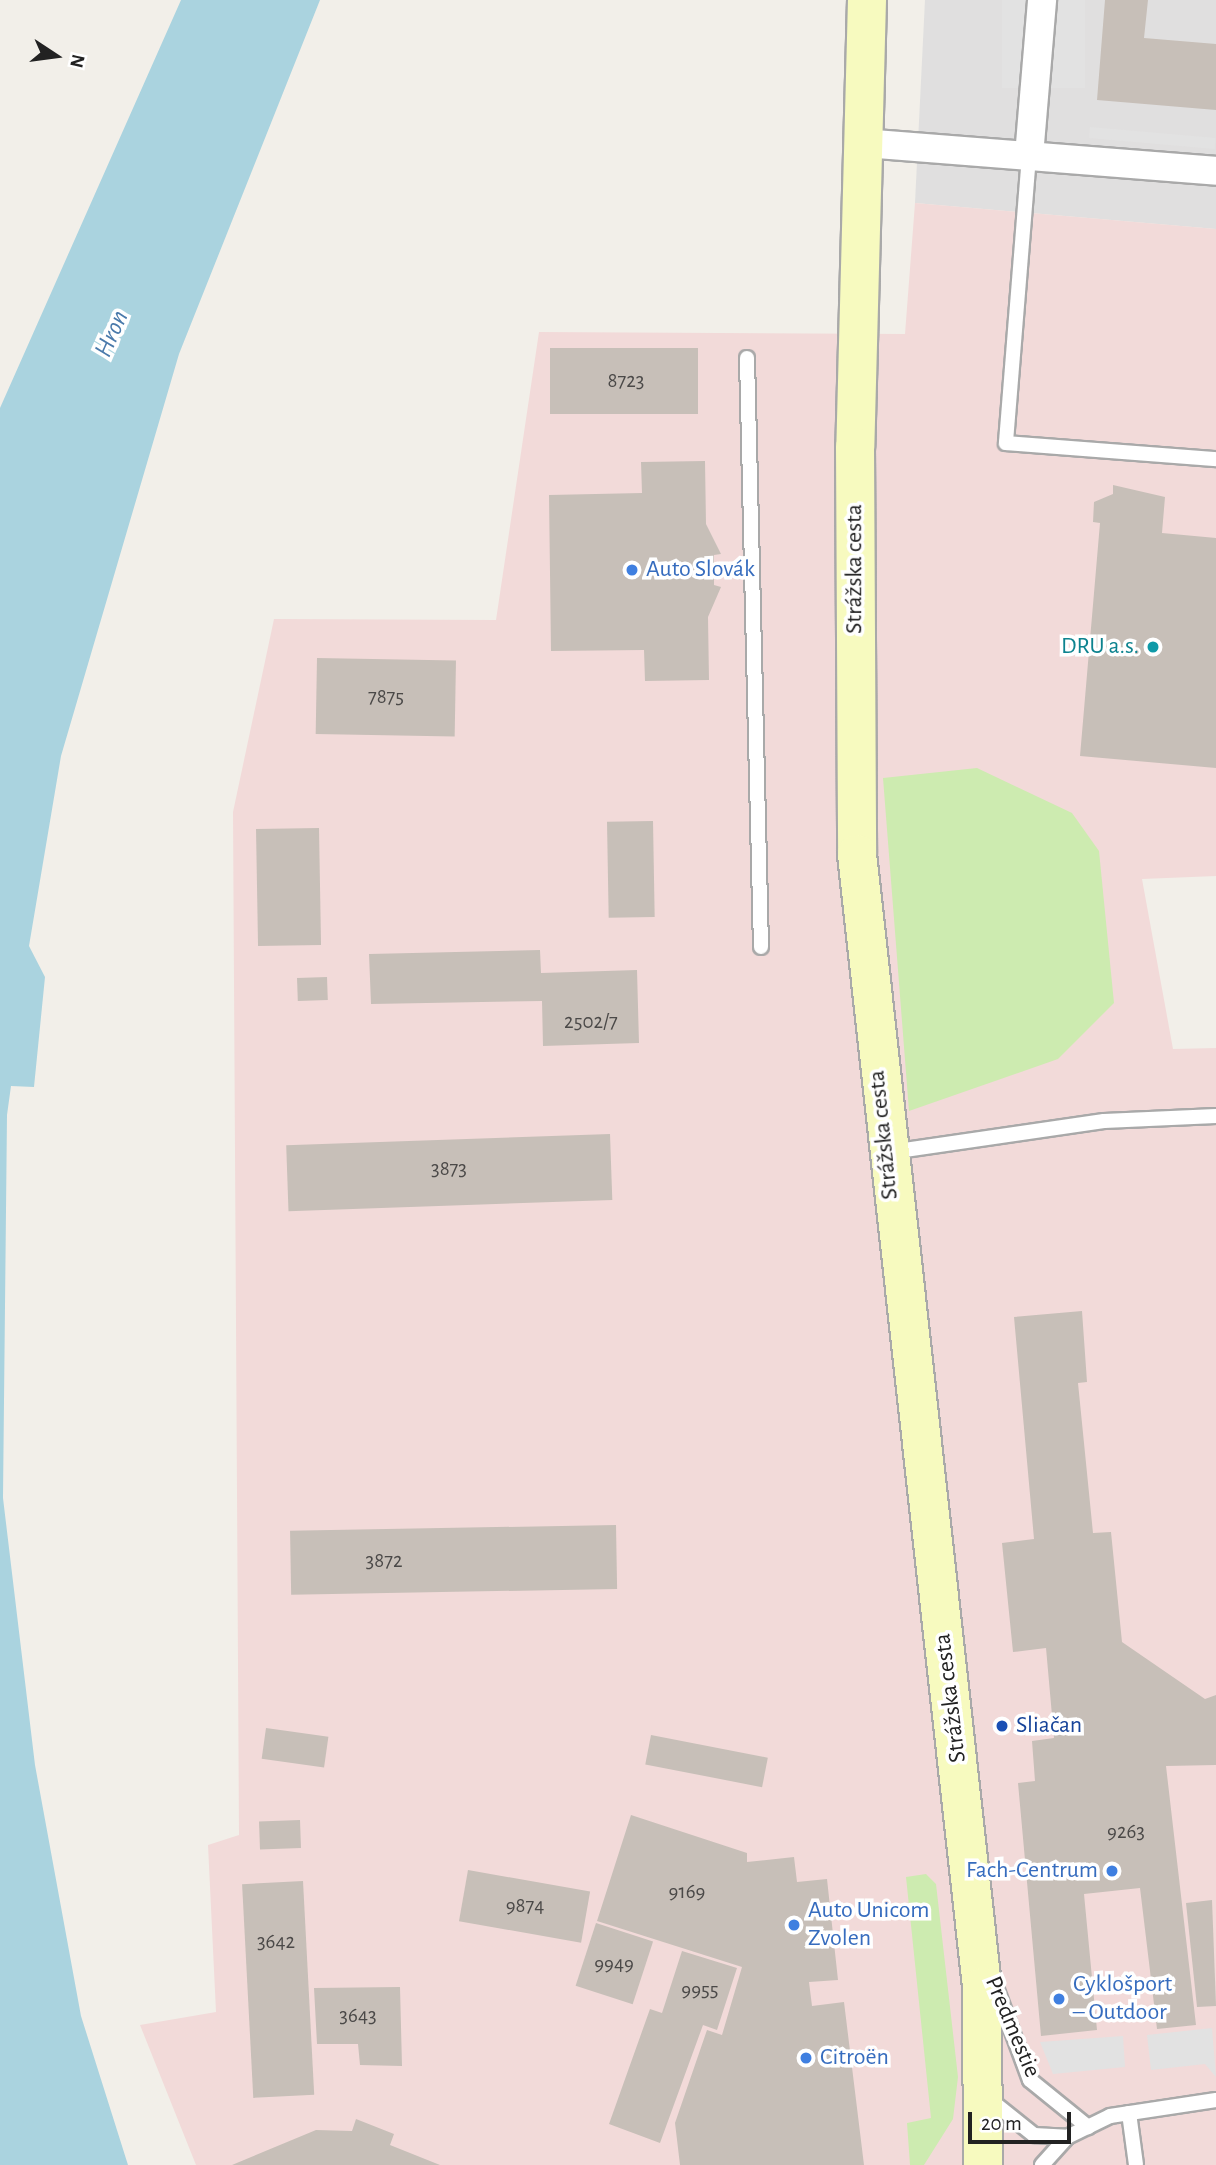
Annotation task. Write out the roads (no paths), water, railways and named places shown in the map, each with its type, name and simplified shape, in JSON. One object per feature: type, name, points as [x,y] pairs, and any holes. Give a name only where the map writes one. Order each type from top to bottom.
[{"type":"street","name":"Strážska cesta","points":[[867,0],[854,762],[864,948],[978,1945],[985,2109],[983,2165]]},
{"type":"street","points":[[1028,156],[1042,0]]},
{"type":"street","points":[[863,143],[1216,171]]},
{"type":"street","name":"Strážska cesta","points":[[985,2109],[1001,2165]]},
{"type":"lane","points":[[1028,156],[1006,443],[1216,459]]},
{"type":"lane","points":[[747,359],[761,947]]},
{"type":"lane","points":[[886,1153],[1104,1121],[1216,1116]]},
{"type":"lane","name":"Predmestie","points":[[978,1945],[1030,2080],[1088,2127]]},
{"type":"lane","points":[[1042,2165],[1066,2137],[1088,2127],[1129,2113],[1216,2101]]},
{"type":"lane","points":[[985,2109],[1034,2135],[1066,2137]]},
{"type":"lane","points":[[1129,2113],[1136,2165]]},
{"type":"water","name":"Hron","points":[[181,0],[320,0],[179,354],[61,756],[29,946],[45,977],[34,1087],[11,1086],[7,1115],[3,1498],[35,1765],[81,2016],[128,2165],[0,2165],[0,408]]},
{"type":"place","name":"Auto Slovák","points":[[632,570]]},
{"type":"place","name":"DRU a.s.","points":[[1153,647]]},
{"type":"place","name":"Sliačan","points":[[1002,1726]]},
{"type":"place","name":"Fach-Centrum","points":[[1112,1871]]},
{"type":"place","name":"Auto Unicom Zvolen","points":[[794,1925]]},
{"type":"place","name":"Cyklošport – Outdoor","points":[[1059,1999]]},
{"type":"place","name":"Citroën","points":[[806,2058]]}]
